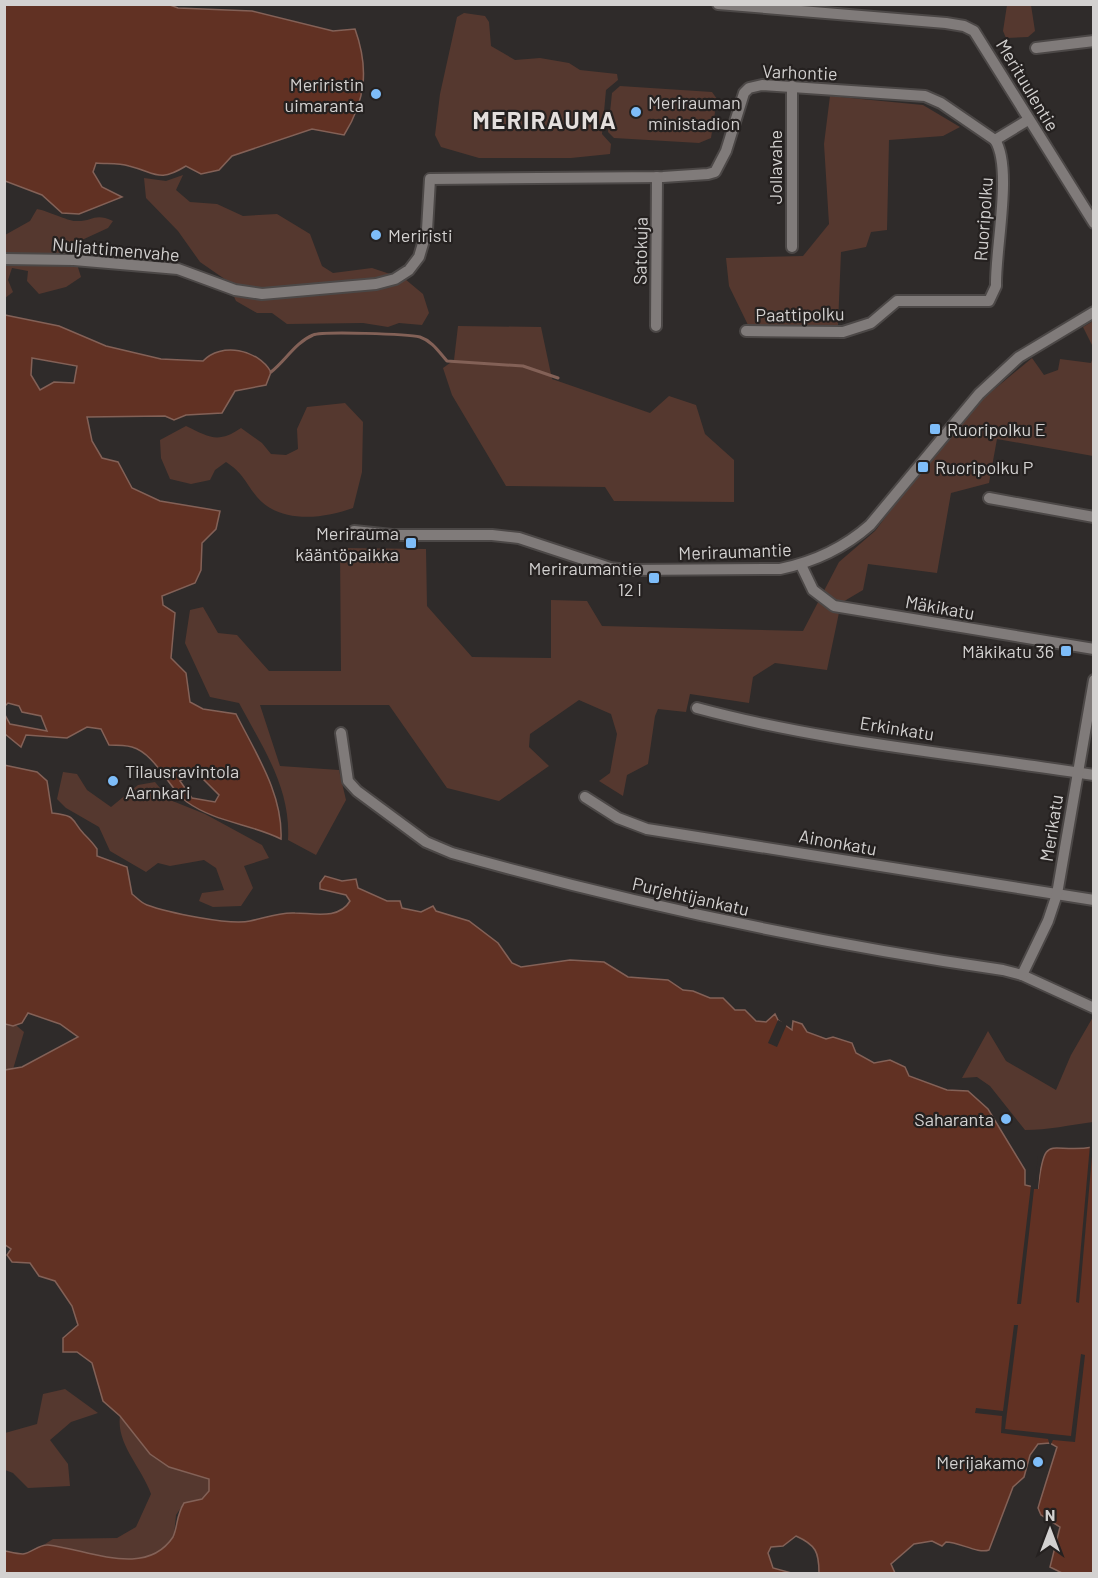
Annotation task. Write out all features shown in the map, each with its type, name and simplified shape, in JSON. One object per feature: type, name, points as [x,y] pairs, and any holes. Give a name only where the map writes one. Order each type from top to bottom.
[{"type":"street","name":"Merituulentie","points":[[718,4],[964,26],[981,39],[1028,120],[1094,223]]},
{"type":"street","points":[[1036,48],[1094,41]]},
{"type":"street","name":"Varhontie","points":[[430,179],[657,177],[715,172],[726,151],[744,93],[749,88],[762,85],[925,96],[941,103],[995,140]]},
{"type":"street","name":"Jollavahe","points":[[792,86],[792,247]]},
{"type":"street","points":[[995,140],[1028,120]]},
{"type":"street","name":"Ruoripolku","points":[[989,301],[996,286],[1003,183],[1003,159],[995,140]]},
{"type":"street","name":"Satokuja","points":[[656,326],[657,177]]},
{"type":"street","name":"Nuljattimenvahe","points":[[4,259],[65,259],[178,269],[235,290],[262,294],[376,284],[395,279],[409,270],[419,257],[427,230],[430,179]]},
{"type":"street","name":"Paattipolku","points":[[746,331],[843,332],[871,323],[897,301],[989,301]]},
{"type":"street","name":"Meriraumantie","points":[[354,531],[392,535],[492,535],[519,538],[602,565],[627,570],[780,569],[801,565],[853,540],[870,525],[979,394],[1025,353],[1094,312]]},
{"type":"street","points":[[989,498],[1094,516]]},
{"type":"street","name":"Mäkikatu","points":[[801,565],[813,590],[834,606],[1094,649]]},
{"type":"street","name":"Merikatu","points":[[1022,975],[1048,921],[1057,894],[1094,680]]},
{"type":"street","name":"Erkinkatu","points":[[697,708],[738,719],[797,730],[1094,775]]},
{"type":"street","name":"Purjehtijankatu","points":[[341,733],[348,781],[357,791],[426,842],[452,854],[739,925],[1022,975],[1094,1008]]},
{"type":"street","name":"Ainonkatu","points":[[585,796],[618,818],[647,829],[1094,900]]},
{"type":"shaded area","points":[[4,5],[170,5],[178,8],[252,11],[333,31],[355,29],[362,57],[361,96],[344,135],[312,129],[232,156],[219,170],[201,174],[186,166],[169,174],[158,175],[125,165],[96,163],[93,172],[102,187],[122,197],[79,214],[62,213],[42,195],[5,181]]},
{"type":"shaded area","points":[[1007,5],[1031,5],[1035,31],[1028,37],[1006,38],[1003,31]]},
{"type":"shaded area","points":[[464,13],[485,16],[489,22],[491,46],[515,60],[540,58],[569,63],[580,70],[617,74],[618,80],[606,90],[602,134],[611,144],[610,154],[571,158],[479,158],[441,147],[435,135],[440,94],[457,17]]},
{"type":"shaded area","points":[[620,86],[712,92],[717,99],[711,138],[699,143],[614,138],[608,132],[612,93]]},
{"type":"shaded area","points":[[830,96],[923,105],[960,127],[943,136],[889,140],[887,230],[871,232],[866,247],[841,252],[838,325],[748,325],[729,286],[726,258],[803,256],[829,224],[824,144]]},
{"type":"shaded area","points":[[183,175],[176,190],[190,202],[217,204],[243,216],[277,214],[310,234],[322,266],[333,273],[372,268],[405,279],[423,294],[429,313],[422,325],[399,323],[388,327],[363,323],[287,324],[272,313],[257,313],[236,301],[226,280],[200,262],[178,231],[146,198],[144,178],[166,181]]},
{"type":"shaded area","points":[[37,209],[72,221],[102,217],[113,221],[108,228],[71,245],[81,277],[66,287],[39,294],[27,281],[28,271],[12,268],[8,280],[13,292],[5,298],[5,235],[30,221]]},
{"type":"shaded area","points":[[5,315],[59,326],[106,346],[161,359],[203,361],[219,351],[229,350],[249,353],[257,358],[271,372],[266,385],[235,391],[222,413],[186,415],[174,420],[165,416],[87,417],[92,441],[102,458],[118,462],[132,488],[160,501],[220,511],[216,529],[202,543],[201,570],[195,583],[162,596],[163,605],[175,613],[171,658],[186,673],[190,702],[203,709],[236,714],[260,759],[273,790],[278,806],[281,839],[198,809],[180,796],[148,757],[132,747],[109,745],[101,729],[87,727],[67,738],[26,735],[21,747],[5,734],[5,715],[10,724],[47,731],[41,716],[22,712],[19,706],[8,703],[5,706]],"holes":[[[32,358],[77,366],[74,383],[54,382],[40,390],[31,375]],[[196,772],[219,795],[215,802],[192,798],[180,781]]]},
{"type":"shaded area","points":[[1093,321],[1093,347],[1083,327]]},
{"type":"shaded area","points":[[458,326],[541,327],[552,379],[650,413],[669,396],[696,405],[705,434],[734,460],[734,502],[614,501],[605,487],[506,486],[452,395],[443,368],[454,360]]},
{"type":"shaded area","points":[[1093,357],[1093,456],[997,439],[989,483],[951,493],[937,573],[868,564],[863,590],[841,603],[827,670],[775,663],[753,677],[749,703],[690,694],[686,712],[658,709],[648,764],[627,775],[623,796],[599,781],[610,773],[617,734],[611,714],[579,700],[530,734],[529,747],[549,766],[499,801],[447,788],[389,705],[260,705],[280,766],[339,770],[346,800],[316,855],[288,840],[285,803],[266,752],[239,703],[210,697],[185,643],[190,610],[203,607],[218,633],[237,635],[269,671],[341,671],[340,548],[426,549],[427,606],[472,657],[551,658],[551,600],[587,601],[602,626],[803,631],[839,562],[875,531],[921,470],[985,397],[1032,358],[1044,375],[1058,370],[1060,359],[1091,363]]},
{"type":"shaded area","points":[[345,403],[363,422],[362,472],[353,508],[341,512],[302,517],[277,512],[266,506],[240,474],[226,462],[215,470],[210,480],[191,484],[170,479],[161,458],[160,440],[186,426],[214,437],[226,436],[241,428],[262,443],[271,454],[286,455],[298,449],[297,429],[307,407]]},
{"type":"shaded area","points":[[4,765],[37,772],[47,781],[52,813],[70,817],[97,849],[97,856],[127,867],[132,894],[147,905],[229,922],[250,921],[289,913],[325,914],[339,911],[350,901],[346,895],[320,889],[320,883],[325,876],[342,881],[356,879],[358,888],[387,901],[400,901],[402,908],[421,912],[433,906],[436,911],[469,921],[498,943],[512,963],[521,967],[570,960],[604,962],[628,977],[668,980],[683,990],[693,991],[710,998],[723,998],[735,1010],[745,1010],[756,1021],[766,1022],[775,1014],[778,1020],[792,1030],[793,1021],[802,1024],[807,1032],[826,1039],[833,1037],[852,1043],[856,1053],[874,1063],[890,1060],[905,1067],[909,1076],[947,1090],[968,1091],[988,1109],[1025,1170],[1025,1185],[1038,1188],[1044,1158],[1047,1151],[1052,1148],[1093,1147],[1093,1573],[1062,1573],[1050,1567],[1060,1527],[1041,1515],[1038,1508],[1057,1447],[1050,1443],[1038,1444],[1030,1455],[1024,1477],[1013,1487],[989,1550],[979,1550],[946,1542],[942,1546],[932,1541],[914,1544],[891,1564],[895,1573],[819,1573],[815,1550],[796,1536],[783,1546],[771,1547],[768,1553],[773,1568],[795,1574],[5,1573],[5,1551],[23,1554],[45,1545],[116,1558],[133,1559],[148,1556],[162,1549],[173,1537],[184,1503],[202,1499],[209,1491],[209,1479],[169,1467],[150,1454],[120,1416],[103,1401],[92,1363],[77,1352],[63,1352],[63,1338],[78,1325],[72,1306],[55,1281],[39,1276],[30,1263],[12,1262],[7,1255],[11,1249],[4,1244],[5,1070],[22,1067],[78,1037],[60,1024],[28,1013],[22,1023],[13,1026],[5,1024]]},
{"type":"shaded area","points":[[63,772],[77,774],[87,790],[111,807],[138,785],[155,782],[170,800],[205,814],[262,845],[269,858],[244,866],[253,888],[241,906],[213,907],[199,901],[202,893],[224,890],[216,868],[204,860],[170,866],[158,863],[146,872],[110,851],[99,827],[66,808],[57,799]]},
{"type":"shaded area","points":[[4,1015],[24,1032],[6,1093],[4,1093]]},
{"type":"shaded area","points":[[1093,1017],[1093,1122],[1025,1130],[990,1086],[977,1077],[962,1078],[988,1031],[1006,1061],[1056,1090],[1071,1055]]},
{"type":"shaded area","points":[[65,1389],[98,1413],[71,1422],[50,1440],[68,1464],[70,1486],[28,1488],[13,1473],[5,1470],[5,1433],[37,1424],[43,1394]]},
{"type":"shaded area","points":[[120,1416],[150,1454],[169,1467],[209,1479],[209,1491],[202,1499],[184,1503],[176,1515],[174,1535],[158,1556],[140,1565],[45,1544],[53,1539],[117,1538],[136,1527],[151,1494],[122,1436]]},
{"type":"pier","points":[[778,1020],[787,1024],[777,1047],[768,1043]]},
{"type":"pier","points":[[1090,1145],[1093,1145],[1079,1303],[1076,1302]]},
{"type":"pier","points":[[1038,1156],[1041,1156],[1038,1189],[1034,1189],[1021,1304],[1017,1304],[1031,1185],[1035,1185]]},
{"type":"pier","points":[[1014,1325],[1018,1325],[1005,1429],[1071,1436],[1081,1354],[1085,1355],[1075,1442],[1053,1440],[1050,1446],[1048,1439],[1001,1433],[1002,1416],[975,1413],[976,1408],[1003,1411]]},
{"type":"waterway","points":[[271,372],[301,342],[313,335],[365,333],[420,337],[432,344],[447,361],[523,366],[558,378]]},
{"type":"place","name":"Meriristin uimaranta","points":[[376,94]]},
{"type":"place","name":"Merirauman ministadion","points":[[636,112]]},
{"type":"place","name":"Meriristi","points":[[376,235]]},
{"type":"place","name":"Ruoripolku E","points":[[935,429]]},
{"type":"place","name":"Ruoripolku P","points":[[923,467]]},
{"type":"place","name":"Merirauma kääntöpaikka","points":[[411,543]]},
{"type":"place","name":"Meriraumantie 12 I","points":[[654,578]]},
{"type":"place","name":"Mäkikatu 36","points":[[1066,651]]},
{"type":"place","name":"Tilausravintola Aarnkari","points":[[113,781]]},
{"type":"place","name":"Saharanta","points":[[1006,1119]]},
{"type":"place","name":"Merijakamo","points":[[1038,1462]]},
{"type":"district","name":"MERIRAUMA","points":[[545,119]]}]
